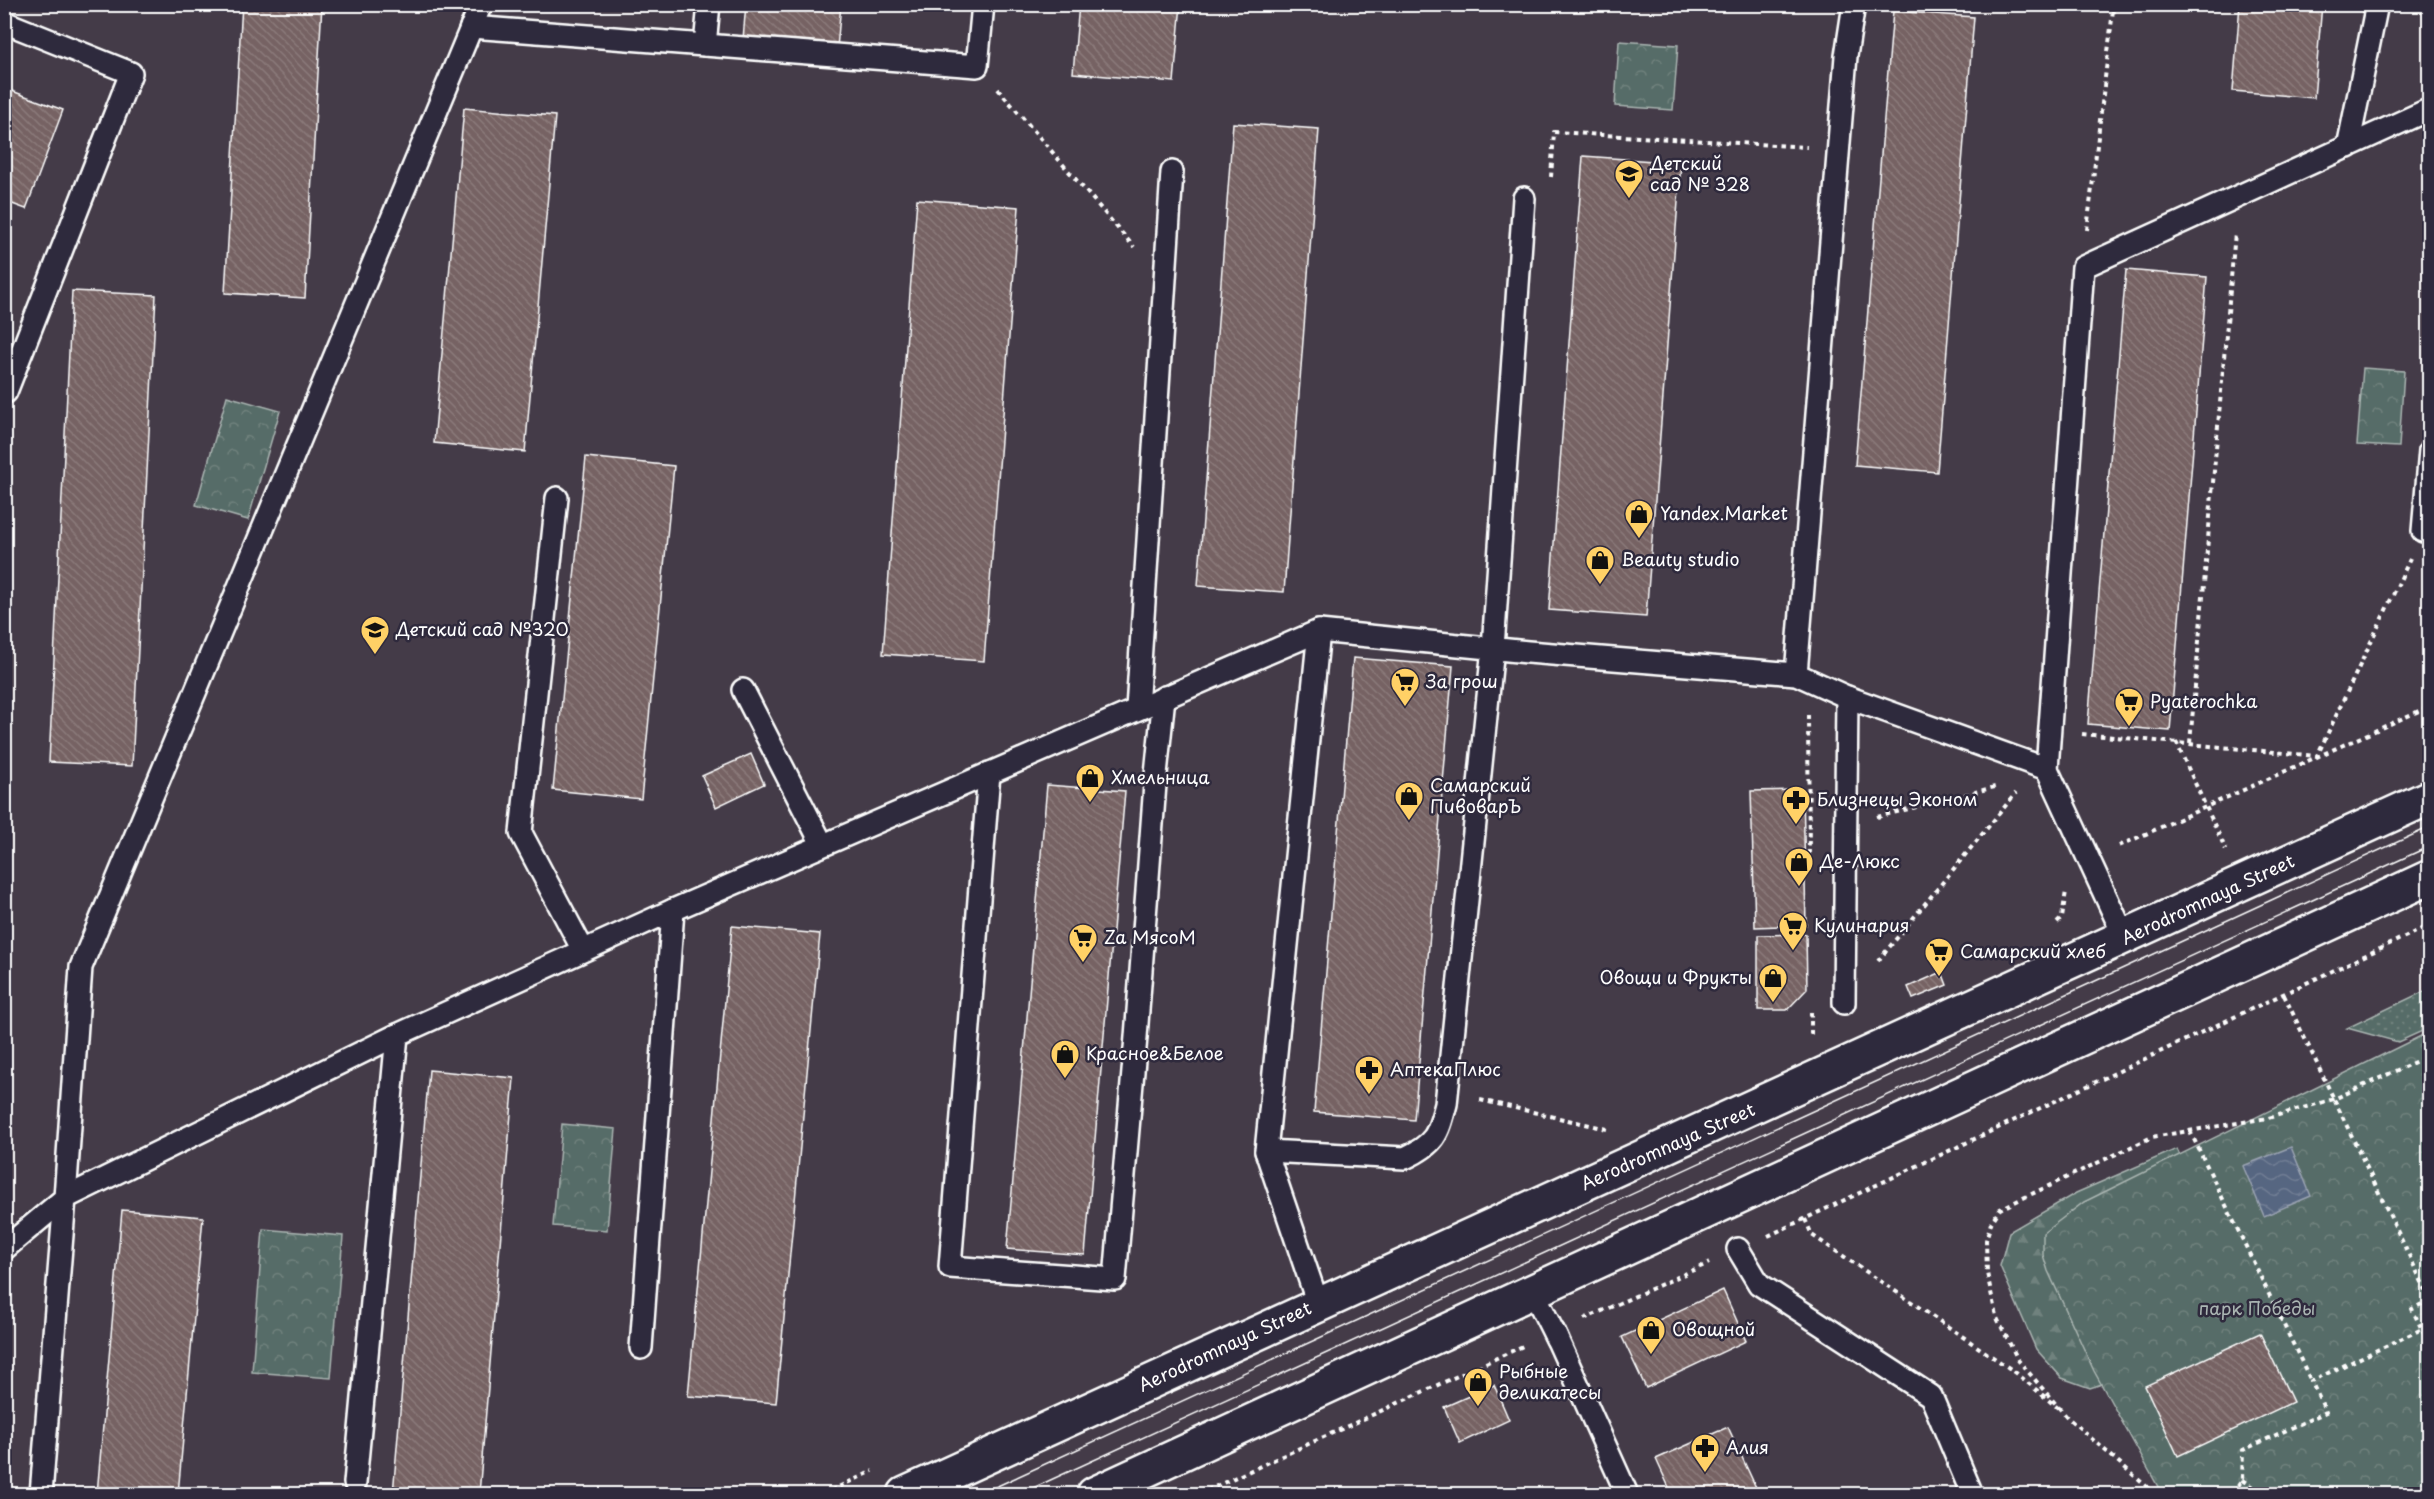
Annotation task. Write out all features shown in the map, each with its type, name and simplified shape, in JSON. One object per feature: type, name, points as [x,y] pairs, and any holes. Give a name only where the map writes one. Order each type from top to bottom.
[{"type":"main road","name":"Aerodromnaya Street","points":[[905,1494],[1318,1304],[1544,1204],[2430,797]]},
{"type":"main road","points":[[1094,1494],[2430,877]]},
{"type":"lane","points":[[41,1494],[81,967],[481,4]]},
{"type":"lane","points":[[705,45],[709,4]]},
{"type":"lane","points":[[471,27],[977,66],[983,4]]},
{"type":"lane","points":[[1796,674],[1846,56],[1854,4]]},
{"type":"lane","points":[[2348,147],[2377,4]]},
{"type":"lane","points":[[4,21],[131,73],[6,392]]},
{"type":"lane","points":[[2125,938],[2047,769],[2083,267],[2430,109]]},
{"type":"lane","points":[[1137,709],[1172,172]]},
{"type":"lane","points":[[1266,1151],[1405,1158],[1426,1148],[1439,1129],[1447,1092],[1493,648],[1524,198]]},
{"type":"lane","points":[[2423,531],[2430,450]]},
{"type":"lane","points":[[557,498],[521,833],[583,950]]},
{"type":"lane","points":[[4,1249],[65,1198],[397,1035],[822,844],[1319,631],[1796,674],[1847,697],[2047,769]]},
{"type":"lane","points":[[1318,1304],[1266,1151],[1319,631]]},
{"type":"lane","points":[[743,690],[822,844]]},
{"type":"lane","points":[[989,773],[950,1268],[1115,1279],[1164,697]]},
{"type":"lane","points":[[1844,1003],[1847,697]]},
{"type":"lane","points":[[641,1348],[673,910]]},
{"type":"lane","points":[[355,1483],[397,1035]]},
{"type":"lane","points":[[1738,1249],[1759,1284],[1931,1396],[1972,1494]]},
{"type":"lane","points":[[1533,1291],[1627,1494]]},
{"type":"path","points":[[2083,267],[2113,10],[2110,4]]},
{"type":"path","points":[[977,66],[1164,281]]},
{"type":"path","points":[[1551,180],[1554,132],[1838,149]]},
{"type":"path","points":[[2190,743],[2238,196]]},
{"type":"path","points":[[2317,756],[2423,531]]},
{"type":"path","points":[[2054,926],[2062,918],[2070,869],[2430,706]]},
{"type":"path","points":[[2050,731],[2317,756]]},
{"type":"path","points":[[2175,741],[2242,884]]},
{"type":"path","points":[[1809,834],[2005,784]]},
{"type":"path","points":[[1844,1003],[2021,788]]},
{"type":"path","points":[[1199,1494],[1555,1336],[2430,925]]},
{"type":"path","points":[[2284,995],[2430,1300],[2412,1309],[2430,1346]]},
{"type":"path","points":[[2067,1417],[2018,1360],[1996,1316],[1987,1273],[1986,1240],[1991,1223],[2000,1209],[2152,1137],[2268,1118],[2334,1099],[2430,1055]]},
{"type":"path","points":[[1447,1092],[1612,1130]]},
{"type":"path","points":[[2190,1131],[2326,1412],[2243,1450],[2242,1480],[2233,1494]]},
{"type":"path","points":[[1805,1219],[1812,1235],[2015,1372],[2155,1494]]},
{"type":"path","points":[[2311,1381],[2421,1329]]},
{"type":"path","points":[[823,1494],[877,1470]]},
{"type":"path","points":[[2242,1480],[2262,1494]]},
{"type":"green space","points":[[1619,41],[1678,45],[1673,110],[1615,106]]},
{"type":"green space","points":[[2363,368],[2404,371],[2399,447],[2357,445]]},
{"type":"green space","points":[[227,396],[280,411],[248,520],[196,505]]},
{"type":"green space","points":[[2429,989],[2429,1028],[2398,1042],[2347,1028]]},
{"type":"green space","name":"парк Победы","points":[[2429,1032],[2429,1494],[2162,1494],[2094,1371],[2048,1271],[2043,1255],[2043,1233],[2084,1202]]},
{"type":"green space","points":[[562,1124],[616,1129],[607,1230],[553,1226]]},
{"type":"green space","points":[[2177,1149],[2249,1307],[2120,1378],[2090,1388],[2062,1378],[2036,1349],[2000,1266],[2009,1232],[2076,1193]]},
{"type":"green space","points":[[263,1229],[343,1236],[331,1378],[252,1372]]},
{"type":"water","points":[[2291,1147],[2311,1196],[2264,1216],[2243,1166]]},
{"type":"building","points":[[242,4],[322,4],[305,298],[225,293]]},
{"type":"building","points":[[746,4],[841,4],[837,48],[743,39]]},
{"type":"building","points":[[1079,4],[1181,4],[1174,82],[1073,73]]},
{"type":"building","points":[[2240,4],[2322,4],[2314,98],[2233,91]]},
{"type":"building","points":[[1893,11],[1974,17],[1937,472],[1855,465]]},
{"type":"building","points":[[4,88],[63,110],[26,209],[4,201]]},
{"type":"building","points":[[464,108],[555,116],[525,452],[434,443]]},
{"type":"building","points":[[1233,123],[1319,129],[1284,592],[1198,586]]},
{"type":"building","points":[[1583,156],[1681,163],[1646,617],[1549,610]]},
{"type":"building","points":[[917,199],[1019,207],[984,661],[883,654]]},
{"type":"building","points":[[2126,270],[2207,277],[2170,731],[2088,724]]},
{"type":"building","points":[[72,291],[156,295],[132,766],[49,762]]},
{"type":"building","points":[[586,457],[674,466],[641,799],[553,790]]},
{"type":"building","points":[[1353,658],[1453,666],[1414,1120],[1314,1112]]},
{"type":"building","points":[[751,754],[764,784],[716,807],[702,776]]},
{"type":"building","points":[[1047,785],[1125,791],[1085,1255],[1007,1249]]},
{"type":"building","points":[[1803,790],[1806,925],[1755,927],[1751,791]]},
{"type":"building","points":[[732,926],[820,934],[776,1403],[688,1396]]},
{"type":"building","points":[[1806,934],[1807,989],[1787,1010],[1758,1010],[1758,935]]},
{"type":"building","points":[[1942,972],[1947,985],[1913,999],[1908,987]]},
{"type":"building","points":[[429,1070],[514,1078],[479,1494],[393,1494]]},
{"type":"building","points":[[122,1210],[203,1217],[178,1494],[97,1494]]},
{"type":"building","points":[[1723,1290],[1746,1341],[1646,1388],[1622,1337]]},
{"type":"building","points":[[2260,1333],[2293,1402],[2178,1456],[2145,1386]]},
{"type":"building","points":[[1494,1385],[1509,1420],[1460,1443],[1444,1407]]},
{"type":"building","points":[[1728,1427],[1759,1494],[1672,1494],[1656,1459]]},
{"type":"tram line","points":[[980,1494],[2430,827]]},
{"type":"tram line","points":[[1020,1494],[2430,846]]},
{"type":"place","name":"Детский сад № 328","points":[[1629,200]]},
{"type":"place","name":"Yandex.Market","points":[[1639,540]]},
{"type":"place","name":"Beauty studio","points":[[1600,586]]},
{"type":"place","name":"Детский сад №320","points":[[375,656]]},
{"type":"place","name":"За грош","points":[[1405,708]]},
{"type":"place","name":"Pyaterochka","points":[[2129,728]]},
{"type":"place","name":"Хмельница","points":[[1090,804]]},
{"type":"place","name":"Самарский ПивоварЪ","points":[[1409,822]]},
{"type":"place","name":"Близнецы Эконом","points":[[1796,826]]},
{"type":"place","name":"Де-Люкс","points":[[1799,888]]},
{"type":"place","name":"Кулинария","points":[[1793,952]]},
{"type":"place","name":"Za МясоМ","points":[[1083,964]]},
{"type":"place","name":"Самарский хлеб","points":[[1939,978]]},
{"type":"place","name":"Овощи и Фрукты","points":[[1773,1004]]},
{"type":"place","name":"Красное&Белое","points":[[1065,1080]]},
{"type":"place","name":"АптекаПлюс","points":[[1369,1096]]},
{"type":"place","name":"Овощной","points":[[1651,1356]]},
{"type":"place","name":"Рыбные деликатесы","points":[[1478,1408]]},
{"type":"place","name":"Алия","points":[[1705,1474]]}]
